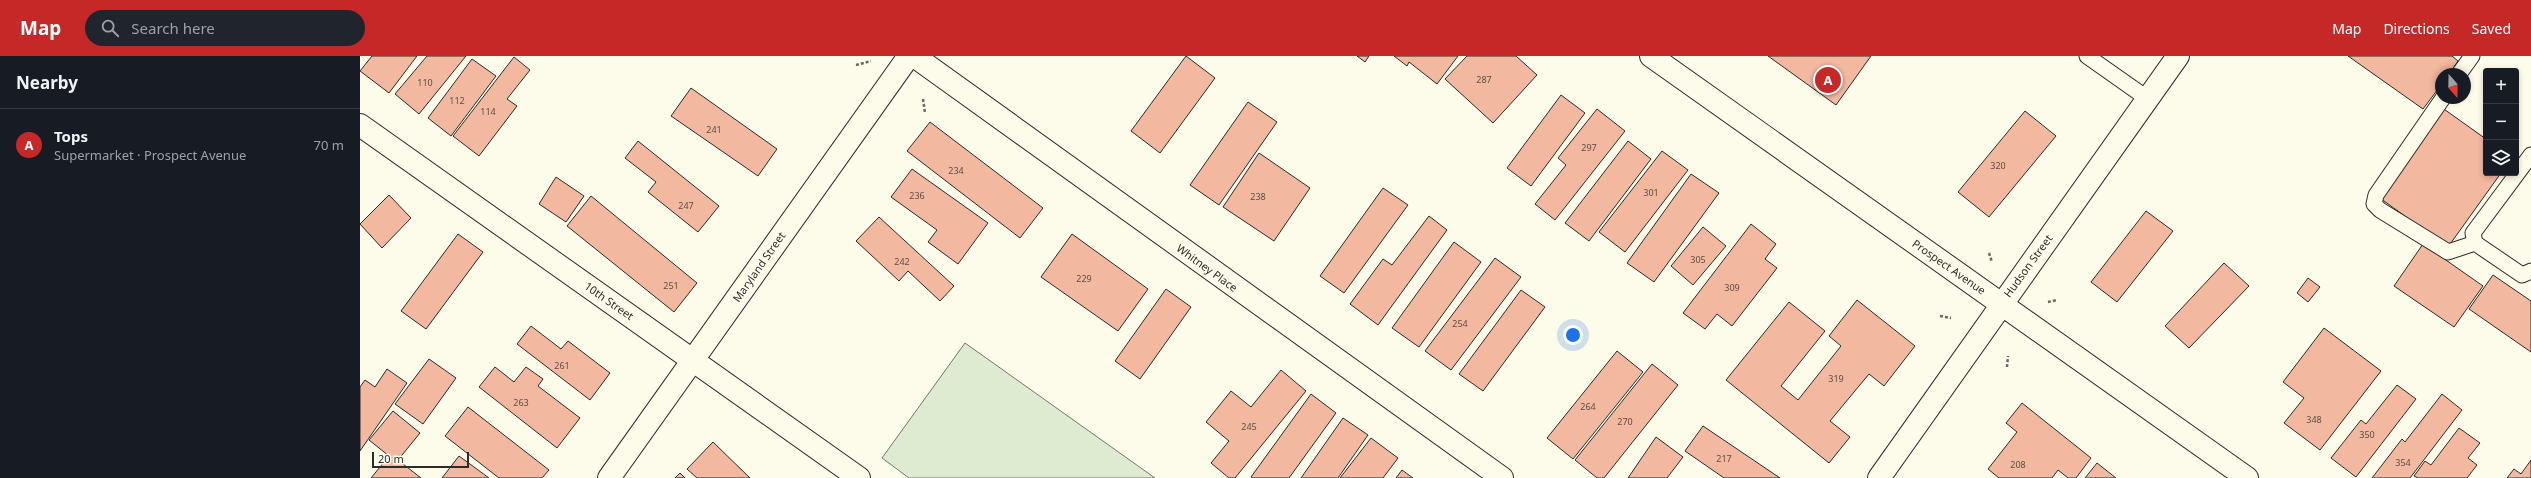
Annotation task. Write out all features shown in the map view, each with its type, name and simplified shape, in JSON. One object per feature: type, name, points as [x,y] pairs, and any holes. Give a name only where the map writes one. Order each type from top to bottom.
[{"type":"street","name":"Maryland Street","points":[[609,478],[908,56]]},
{"type":"street","name":"Whitney Place","points":[[914,56],[1502,478]]},
{"type":"street","name":"Prospect Avenue","points":[[1651,56],[2247,478]]},
{"type":"street","name":"Hudson Street","points":[[1879,478],[2178,56]]},
{"type":"street","name":"10th Street","points":[[360,125],[859,478]]},
{"type":"lane","points":[[2087,56],[2148,98]]},
{"type":"lane","points":[[2463,68],[2472,56]]},
{"type":"lane","points":[[2439,104],[2376,195],[2374,204],[2380,210],[2448,252],[2474,238],[2531,155]]},
{"type":"lane","points":[[2474,238],[2522,275],[2531,271]]},
{"type":"path","points":[[856,65],[875,59]]},
{"type":"path","points":[[923,92],[925,113]]},
{"type":"path","points":[[1989,253],[1992,263]]},
{"type":"path","points":[[2048,302],[2057,300]]},
{"type":"path","points":[[1940,316],[1951,318]]},
{"type":"path","points":[[2007,367],[2008,356]]},
{"type":"green space","points":[[965,343],[1155,478],[909,478],[882,458]]},
{"type":"building","points":[[372,56],[417,56],[389,93],[360,71]]},
{"type":"building","points":[[427,56],[466,56],[419,114],[395,94]]},
{"type":"building","points":[[1186,56],[1215,78],[1160,153],[1131,131]]},
{"type":"building","points":[[1357,56],[1369,56],[1365,62]]},
{"type":"building","points":[[1394,56],[1458,56],[1437,84],[1409,62],[1407,66]]},
{"type":"building","points":[[1467,56],[1516,56],[1537,75],[1493,123],[1445,79]]},
{"type":"building","points":[[1768,56],[1871,56],[1836,105]]},
{"type":"building","points":[[2348,56],[2452,56],[2458,61],[2453,68],[2435,68],[2435,93],[2423,109]]},
{"type":"building","points":[[514,57],[530,70],[507,99],[517,106],[479,156],[453,136]]},
{"type":"building","points":[[472,59],[496,76],[451,136],[428,118]]},
{"type":"building","points":[[691,88],[777,149],[758,176],[671,116]]},
{"type":"building","points":[[1561,95],[1585,113],[1531,186],[1507,168]]},
{"type":"building","points":[[1248,102],[1277,122],[1219,205],[1190,185]]},
{"type":"building","points":[[2441,107],[2483,137],[2483,176],[2499,176],[2448,247],[2377,196]]},
{"type":"building","points":[[1597,109],[1625,131],[1555,220],[1535,204],[1566,165],[1558,158]]},
{"type":"building","points":[[2025,111],[2056,136],[1989,217],[1958,192]]},
{"type":"building","points":[[930,122],[1043,208],[1020,238],[907,151]]},
{"type":"building","points":[[638,141],[719,206],[698,232],[648,192],[656,182],[625,158]]},
{"type":"building","points":[[1628,141],[1651,159],[1589,241],[1565,223]]},
{"type":"building","points":[[1662,151],[1688,170],[1625,252],[1599,232]]},
{"type":"building","points":[[1259,153],[1310,188],[1274,241],[1223,207]]},
{"type":"building","points":[[912,169],[988,223],[958,264],[928,242],[937,230],[891,197]]},
{"type":"building","points":[[1691,174],[1719,193],[1654,282],[1627,263]]},
{"type":"building","points":[[556,177],[584,196],[566,222],[539,204]]},
{"type":"building","points":[[1383,188],[1408,205],[1344,293],[1320,276]]},
{"type":"building","points":[[389,195],[411,218],[382,248],[360,224]]},
{"type":"building","points":[[591,196],[697,283],[674,312],[567,226]]},
{"type":"building","points":[[2146,211],[2173,231],[2117,302],[2091,282]]},
{"type":"building","points":[[1429,216],[1447,230],[1378,325],[1350,304],[1383,259],[1392,265]]},
{"type":"building","points":[[879,217],[954,286],[940,301],[908,271],[899,281],[856,241]]},
{"type":"building","points":[[1751,224],[1776,244],[1765,259],[1777,268],[1732,326],[1717,314],[1705,329],[1683,313]]},
{"type":"building","points":[[1703,227],[1726,246],[1693,285],[1671,266]]},
{"type":"building","points":[[458,234],[483,252],[426,329],[401,311]]},
{"type":"building","points":[[1072,234],[1148,289],[1118,331],[1041,277]]},
{"type":"building","points":[[1454,242],[1481,262],[1419,347],[1392,328]]},
{"type":"building","points":[[2423,244],[2483,286],[2454,327],[2394,286]]},
{"type":"building","points":[[1495,258],[1521,277],[1451,370],[1425,351]]},
{"type":"building","points":[[2224,263],[2249,286],[2189,348],[2165,326]]},
{"type":"building","points":[[2493,275],[2531,301],[2531,352],[2469,309]]},
{"type":"building","points":[[2308,278],[2320,287],[2308,302],[2297,293]]},
{"type":"building","points":[[1166,289],[1191,307],[1140,379],[1115,361]]},
{"type":"building","points":[[1521,290],[1545,307],[1483,391],[1459,374]]},
{"type":"building","points":[[1857,300],[1915,346],[1884,386],[1869,374],[1830,421],[1850,437],[1829,463],[1726,380],[1789,302],[1825,331],[1781,386],[1798,400],[1841,346],[1829,336]]},
{"type":"building","points":[[531,326],[561,349],[568,341],[610,373],[590,400],[517,344]]},
{"type":"building","points":[[2324,328],[2381,371],[2320,450],[2284,423],[2304,398],[2283,382]]},
{"type":"building","points":[[1617,351],[1643,372],[1573,459],[1547,438]]},
{"type":"building","points":[[429,359],[456,378],[423,424],[395,404]]},
{"type":"building","points":[[1652,364],[1678,385],[1604,478],[1597,478],[1575,460]]},
{"type":"building","points":[[495,367],[514,382],[526,367],[543,379],[538,386],[580,418],[557,448],[479,387]]},
{"type":"building","points":[[387,369],[407,383],[360,451],[360,387],[365,380],[375,387]]},
{"type":"building","points":[[1281,370],[1306,391],[1235,478],[1229,478],[1211,463],[1229,441],[1206,422],[1231,391],[1251,407]]},
{"type":"building","points":[[2397,385],[2416,399],[2356,477],[2331,458],[2361,420],[2366,424]]},
{"type":"building","points":[[1311,394],[1336,413],[1289,478],[1251,477]]},
{"type":"building","points":[[2442,394],[2462,410],[2410,478],[2372,478],[2402,439],[2405,442]]},
{"type":"building","points":[[2022,403],[2091,458],[2076,478],[2068,478],[2058,470],[2052,478],[1999,478],[1988,469],[2017,432],[2006,423]]},
{"type":"building","points":[[468,407],[549,470],[542,478],[499,478],[445,436]]},
{"type":"building","points":[[393,411],[420,433],[398,460],[421,478],[371,478],[389,456],[369,440]]},
{"type":"building","points":[[1343,418],[1368,435],[1338,478],[1301,478]]},
{"type":"building","points":[[1703,426],[1780,478],[1724,478],[1685,451]]},
{"type":"building","points":[[2459,428],[2480,443],[2468,458],[2477,465],[2467,478],[2418,478],[2414,476],[2425,461],[2431,465]]},
{"type":"building","points":[[1656,437],[1683,457],[1667,478],[1628,478]]},
{"type":"building","points":[[1371,438],[1398,458],[1383,478],[1340,478]]},
{"type":"building","points":[[713,442],[750,478],[697,478],[687,469]]},
{"type":"building","points":[[459,456],[489,478],[442,478]]},
{"type":"building","points":[[2531,460],[2531,478],[2507,478],[2514,469],[2521,474]]},
{"type":"building","points":[[2097,463],[2116,478],[2085,478]]},
{"type":"building","points":[[1402,470],[1413,478],[1396,478]]},
{"type":"building","points":[[680,473],[685,478],[675,478]]},
{"type":"place","name":"Tops","points":[[1828,80]]}]
